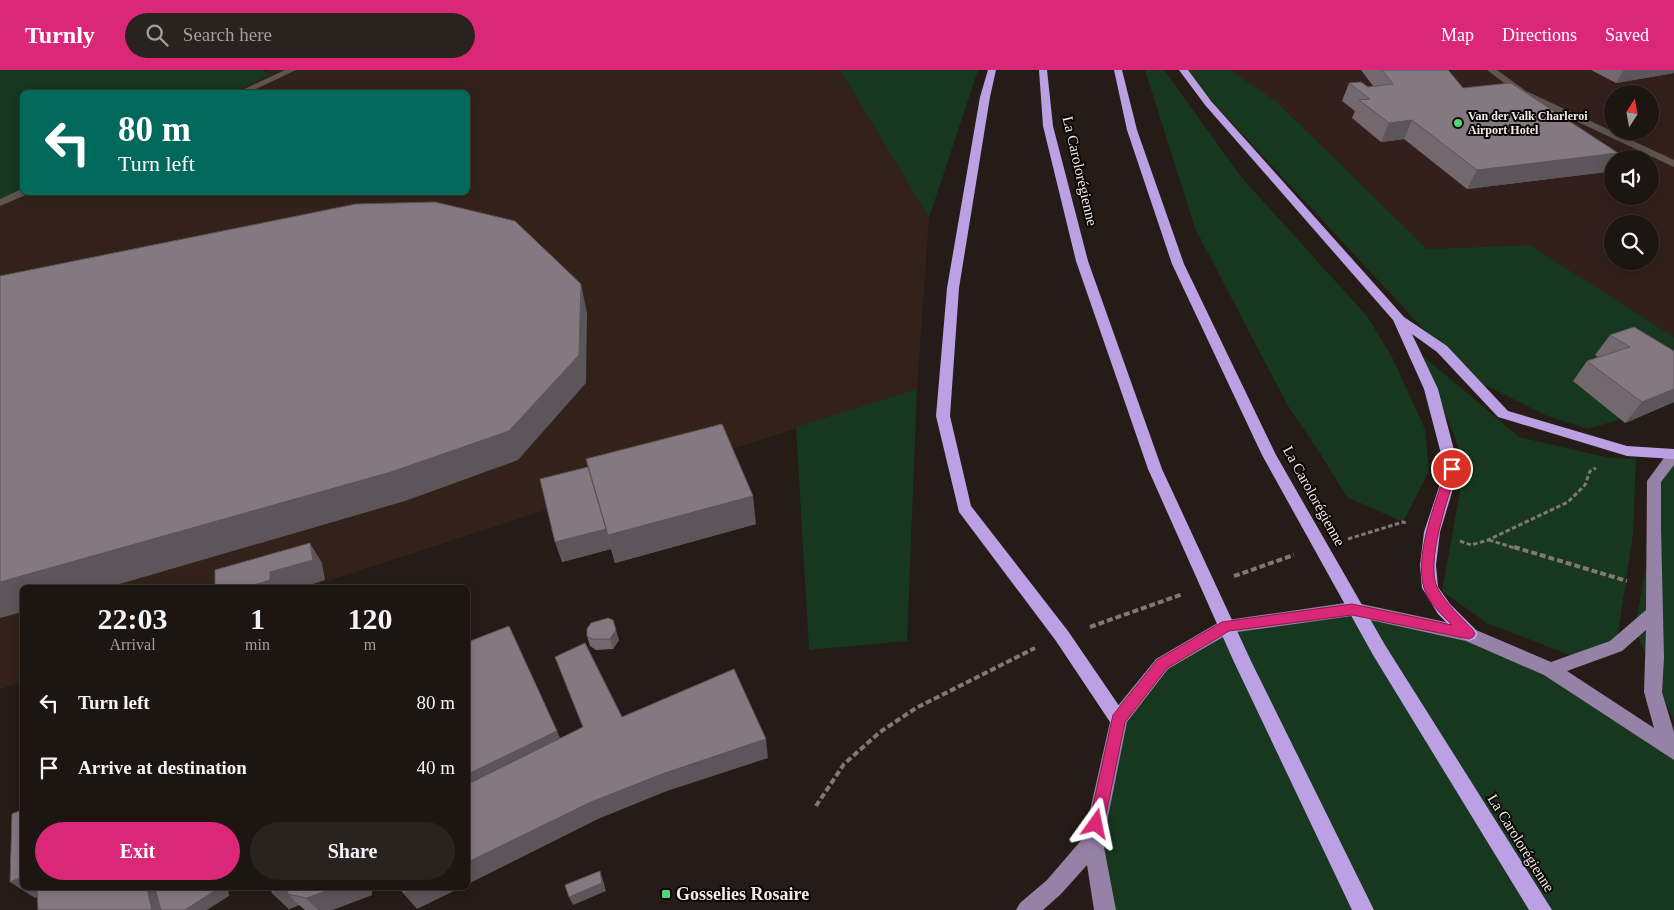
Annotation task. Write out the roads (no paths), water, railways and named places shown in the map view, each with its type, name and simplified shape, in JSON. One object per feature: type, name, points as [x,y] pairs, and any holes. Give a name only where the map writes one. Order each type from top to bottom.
[{"type":"highway","points":[[992,70],[985,97],[953,288],[943,416],[964,508],[1062,636],[1118,720]]},
{"type":"highway","name":"La Carolorégienne","points":[[1043,70],[1048,126],[1082,261],[1155,468],[1242,662],[1363,910]]},
{"type":"highway","name":"La Carolorégienne","points":[[1118,70],[1132,130],[1178,264],[1269,455],[1379,650],[1541,910]]},
{"type":"highway","points":[[1182,70],[1208,103],[1399,319],[1442,349],[1503,414],[1627,450],[1674,455]]},
{"type":"highway","points":[[1399,319],[1431,390],[1452,469],[1432,532],[1428,565],[1430,588],[1444,609],[1469,634]]},
{"type":"main road","points":[[1672,748],[1653,692],[1655,658],[1654,481],[1674,455]]},
{"type":"main road","points":[[1105,910],[1093,842],[1118,720],[1162,664],[1227,626],[1352,610],[1469,634],[1550,670],[1672,748]]},
{"type":"main road","points":[[1550,670],[1616,646],[1654,613]]},
{"type":"main road","points":[[1027,910],[1054,887],[1093,842]]},
{"type":"street","points":[[247,90],[292,70]]},
{"type":"street","points":[[1491,70],[1523,93],[1674,164]]},
{"type":"street","points":[[0,204],[20,194]]},
{"type":"place","name":"Van der Valk Charleroi Airport Hotel","points":[[1458,123]]},
{"type":"place","name":"Gosselies Rosaire","points":[[666,894]]}]
